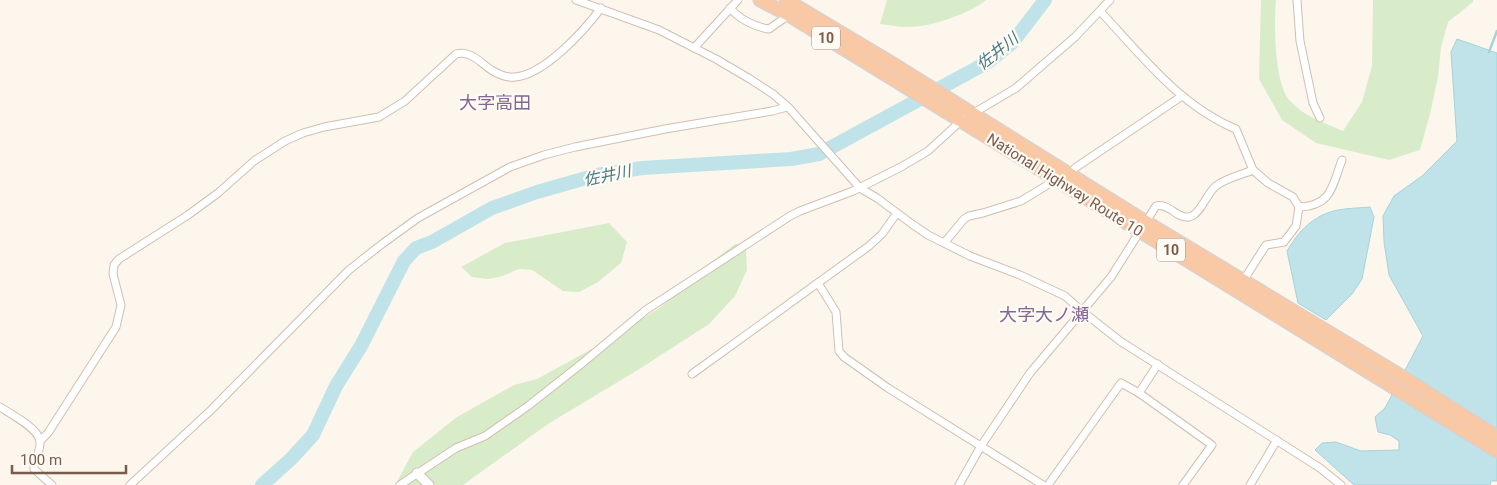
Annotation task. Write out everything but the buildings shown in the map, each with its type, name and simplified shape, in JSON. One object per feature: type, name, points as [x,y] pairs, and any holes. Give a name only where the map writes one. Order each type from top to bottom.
[{"type":"highway","name":"National Highway Route 10","points":[[786,0],[957,114],[1393,379],[1497,437]]},
{"type":"highway","name":"National Highway Route 10","points":[[763,1],[889,70]]},
{"type":"highway","name":"National Highway Route 10","points":[[957,114],[973,114],[1142,227],[1243,281],[1393,379],[1497,451]]},
{"type":"street","points":[[576,0],[659,30],[750,78],[773,94],[787,107],[860,188],[866,190],[928,235],[970,256],[1020,275],[1066,296],[1120,341],[1320,468],[1341,485]]},
{"type":"street","points":[[694,48],[738,0]]},
{"type":"street","points":[[973,114],[1016,88],[1054,56],[1110,0]]},
{"type":"street","points":[[1297,0],[1300,41],[1313,103],[1320,118]]},
{"type":"street","points":[[40,441],[48,433],[116,327],[121,305],[113,274],[114,265],[119,259],[188,215],[218,193],[254,161],[285,141],[324,127],[378,117],[405,101],[456,54],[469,54],[495,72],[505,76],[512,78],[526,75],[538,69],[563,49],[601,8]]},
{"type":"street","points":[[730,8],[737,16],[761,28],[769,29],[789,15]]},
{"type":"street","points":[[1100,11],[1182,96],[1220,122],[1236,129],[1253,170],[1268,183],[1294,197],[1299,207],[1296,226],[1284,242],[1266,245],[1243,281]]},
{"type":"street","points":[[1075,168],[1182,96]]},
{"type":"street","points":[[130,485],[252,370],[338,281],[382,244],[418,218],[510,167],[544,155],[665,129],[787,107]]},
{"type":"street","points":[[400,485],[456,448],[485,436],[580,366],[632,320],[733,253],[800,211],[860,188],[928,151],[957,114]]},
{"type":"street","points":[[1299,207],[1313,207],[1328,196],[1342,160]]},
{"type":"street","points":[[959,485],[981,446],[1030,373],[1111,277],[1158,205],[1164,206],[1184,217],[1191,217],[1197,212],[1208,193],[1218,184],[1253,170]]},
{"type":"street","points":[[945,242],[964,219],[969,216],[1020,201],[1049,184]]},
{"type":"street","points":[[692,374],[882,234],[898,213]]},
{"type":"street","points":[[818,283],[836,312],[839,352],[844,357],[888,388],[1043,485]]},
{"type":"street","points":[[1139,393],[1158,364]]},
{"type":"street","points":[[1048,485],[1121,383],[1139,393],[1212,445],[1183,485]]},
{"type":"street","points":[[0,407],[22,421],[36,434],[40,441],[34,469],[52,485]]},
{"type":"street","points":[[1250,485],[1277,440]]},
{"type":"street","points":[[417,473],[429,485]]},
{"type":"green space","points":[[887,0],[986,0],[970,10],[949,19],[928,25],[908,27],[880,24]]},
{"type":"green space","points":[[1261,0],[1276,0],[1275,23],[1278,68],[1285,93],[1290,101],[1315,119],[1343,131],[1362,102],[1372,66],[1373,0],[1473,0],[1473,2],[1448,22],[1441,47],[1438,77],[1430,114],[1420,150],[1389,160],[1316,143],[1282,120],[1259,79]]},
{"type":"green space","points":[[609,223],[627,242],[621,263],[598,282],[579,292],[563,291],[532,270],[519,269],[503,276],[488,279],[472,277],[461,267],[505,243]]},
{"type":"green space","points":[[735,244],[743,244],[746,250],[747,270],[735,296],[709,324],[548,424],[463,485],[395,485],[413,452],[457,417],[514,385],[537,379],[601,344],[658,309]]},
{"type":"water","points":[[1457,39],[1497,53],[1497,481],[1491,481],[1490,485],[1354,485],[1315,450],[1322,443],[1336,442],[1361,451],[1399,450],[1399,441],[1390,435],[1378,432],[1375,417],[1385,408],[1423,336],[1389,275],[1384,242],[1383,216],[1394,196],[1422,176],[1457,141],[1451,52]]},
{"type":"water","points":[[1370,207],[1374,217],[1362,279],[1352,294],[1326,320],[1298,303],[1287,251],[1302,231],[1321,216],[1338,210]]},
{"type":"waterway","name":"佐井川","points":[[262,485],[291,459],[313,435],[336,386],[361,346],[404,261],[416,248],[432,242],[492,208],[537,192],[597,175],[642,168],[791,159],[819,154],[988,62],[1012,43],[1045,0]]},
{"type":"waterway","points":[[1489,52],[1497,31]]},
{"type":"district","name":"大字高田","points":[[495,103]]},
{"type":"district","name":"大字大ノ瀬","points":[[1044,315]]}]
